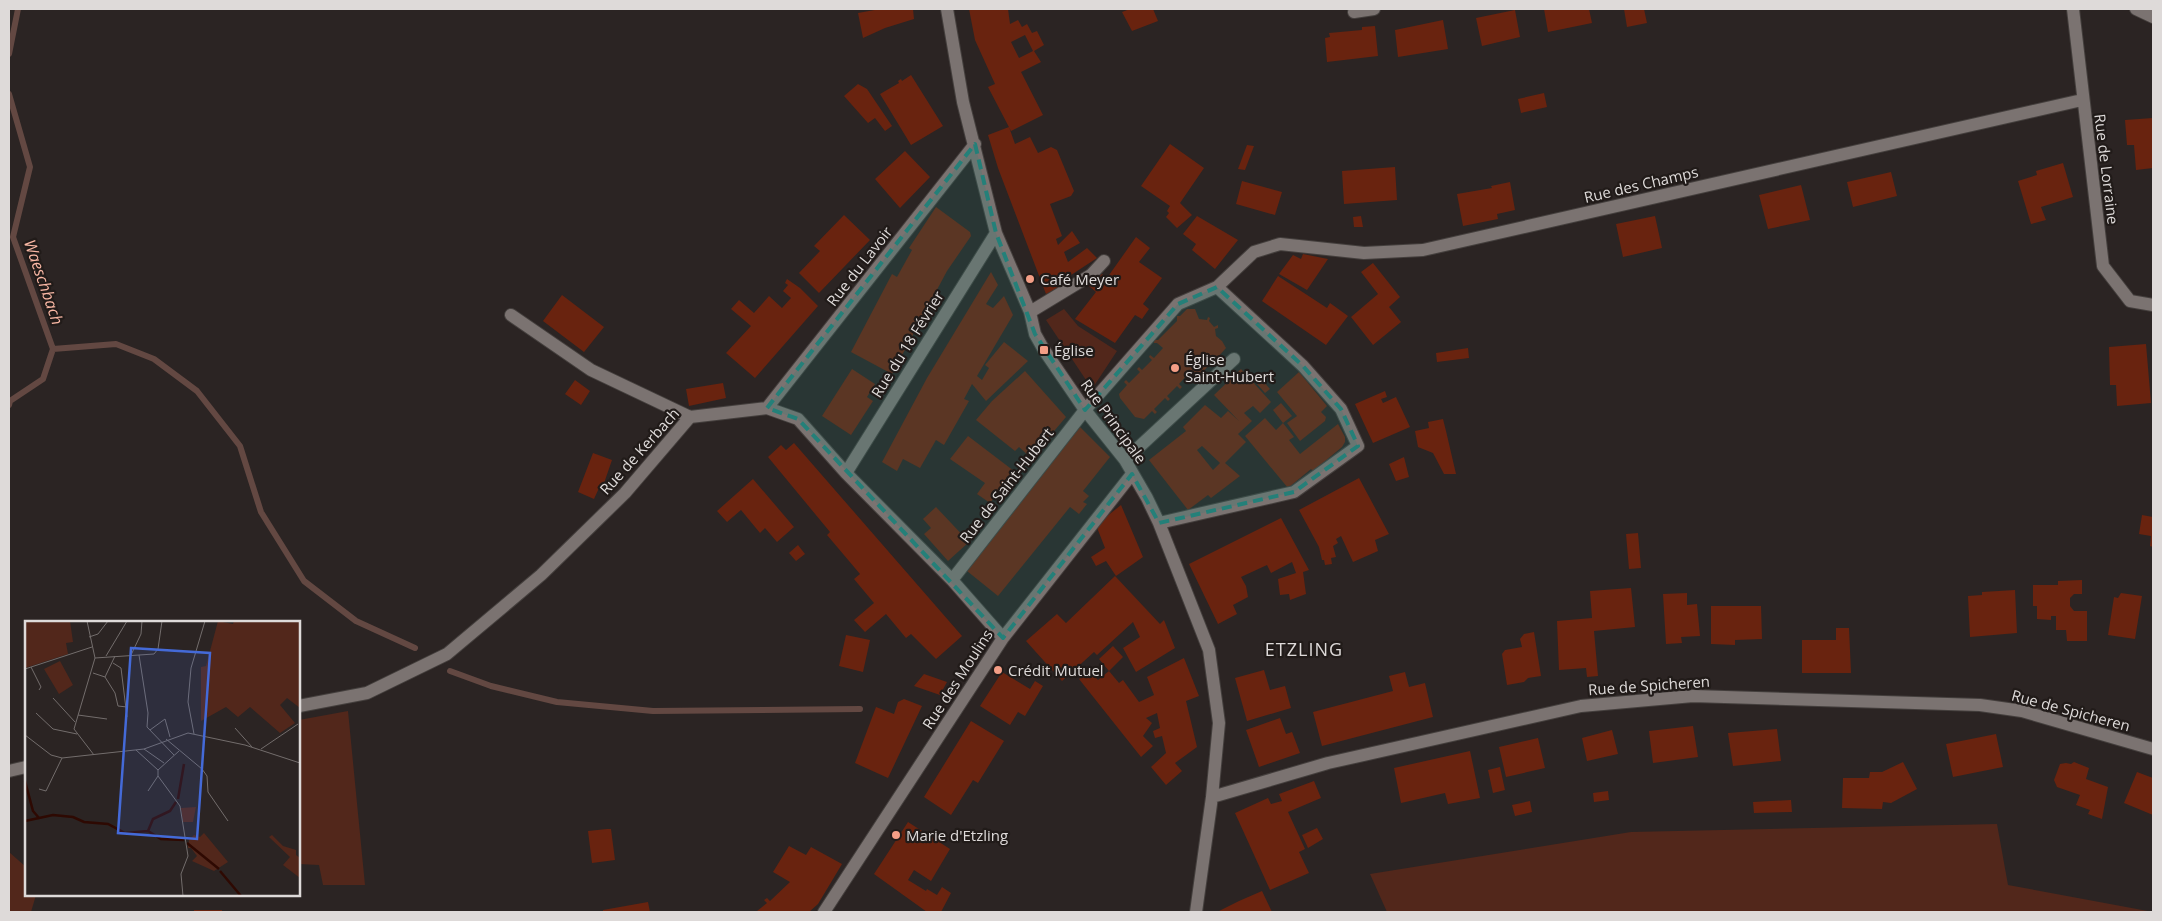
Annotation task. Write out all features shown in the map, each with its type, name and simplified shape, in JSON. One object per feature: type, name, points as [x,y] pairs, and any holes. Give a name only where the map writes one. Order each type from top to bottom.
[{"type":"street","name":"Rue Principale","points":[[947,9],[964,102],[996,233],[1030,312],[1035,334],[1085,410],[1125,460],[1159,523],[1209,650],[1219,723],[1212,797],[1196,912]]},
{"type":"street","points":[[1354,12],[1374,9]]},
{"type":"street","name":"Rue de Lorraine","points":[[2073,9],[2082,100],[2103,266],[2130,301],[2153,305]]},
{"type":"street","points":[[2136,9],[2153,17]]},
{"type":"street","name":"Rue des Champs","points":[[1085,410],[1178,304],[1217,287],[1254,252],[1280,244],[1364,253],[1423,250],[2082,100]]},
{"type":"street","name":"Rue du Lavoir","points":[[767,408],[975,144]]},
{"type":"street","name":"Rue du 18 Février","points":[[846,472],[996,233]]},
{"type":"street","points":[[1030,312],[1092,275],[1104,260]]},
{"type":"street","points":[[1159,523],[1294,492],[1358,446],[1341,409],[1304,366],[1217,287]]},
{"type":"street","points":[[511,315],[592,370],[690,417]]},
{"type":"street","points":[[1125,460],[1234,359]]},
{"type":"street","name":"Rue de Kerbach","points":[[300,706],[367,694],[447,654],[541,575],[625,493],[690,417],[767,408],[798,419],[846,472],[952,580],[1003,638]]},
{"type":"street","name":"Rue de Saint-Hubert","points":[[952,580],[1085,410]]},
{"type":"street","name":"Rue des Moulins","points":[[824,912],[1003,638],[1132,474]]},
{"type":"street","name":"Rue de Spicheren","points":[[1212,797],[1328,762],[1581,706],[1693,696],[1980,705],[2022,711],[2153,749]]},
{"type":"street","points":[[9,771],[25,767]]},
{"type":"highlighted area","points":[[975,144],[996,233],[1035,334],[1085,410],[1178,304],[1217,287],[1303,366],[1341,409],[1358,446],[1294,492],[1159,523],[1132,474],[1003,638],[798,419],[767,408]]},
{"type":"shaded area","points":[[1064,309],[1078,326],[1117,351],[1092,389],[1046,320]]},
{"type":"shaded area","points":[[348,711],[365,885],[323,885],[319,865],[300,864],[300,720]]},
{"type":"shaded area","points":[[1997,824],[2008,885],[2153,912],[1387,912],[1370,874],[1631,832]]},
{"type":"shaded area","points":[[9,852],[25,866],[25,896],[36,896],[31,912],[9,912]]},
{"type":"building","points":[[880,9],[913,9],[914,19],[885,28],[863,38],[858,13]]},
{"type":"building","points":[[969,9],[1008,9],[1010,24],[1018,20],[1022,27],[1027,24],[1032,33],[1037,31],[1044,45],[1034,51],[1041,62],[1021,72],[1043,115],[1011,131],[988,87],[995,84],[975,40]],"holes":[[[1025,35],[1033,51],[1019,58],[1011,42]]]},
{"type":"building","points":[[1130,9],[1153,9],[1158,21],[1132,31],[1122,12]]},
{"type":"building","points":[[1544,9],[1589,9],[1592,23],[1548,32]]},
{"type":"building","points":[[1624,9],[1644,9],[1647,23],[1627,27]]},
{"type":"building","points":[[1515,10],[1520,37],[1482,46],[1476,18]]},
{"type":"building","points":[[1443,20],[1448,49],[1398,57],[1395,30]]},
{"type":"building","points":[[1375,26],[1378,56],[1327,62],[1325,38],[1330,37],[1329,33],[1362,30],[1362,27]]},
{"type":"building","points":[[911,75],[943,126],[911,145],[880,94],[899,83],[898,81],[901,79],[902,81]]},
{"type":"building","points":[[858,84],[867,89],[892,126],[885,131],[875,118],[868,123],[844,96]]},
{"type":"building","points":[[1544,93],[1547,107],[1521,113],[1518,99]]},
{"type":"building","points":[[2153,118],[2153,168],[2136,170],[2134,145],[2127,145],[2125,120]]},
{"type":"building","points":[[1009,127],[1015,144],[1030,137],[1038,153],[1051,147],[1057,150],[1074,191],[1071,196],[1050,204],[1062,236],[1056,239],[1058,245],[1072,231],[1080,243],[1064,252],[1068,262],[1087,248],[1097,258],[1065,279],[1066,284],[1046,294],[998,168],[988,135]]},
{"type":"building","points":[[1170,144],[1204,168],[1180,203],[1192,215],[1177,228],[1166,217],[1170,206],[1141,186]]},
{"type":"building","points":[[1247,145],[1254,146],[1245,170],[1238,169]]},
{"type":"building","points":[[905,151],[930,177],[900,208],[875,179]]},
{"type":"building","points":[[2063,163],[2073,197],[2041,207],[2046,220],[2031,224],[2018,181],[2037,175],[2036,171]]},
{"type":"building","points":[[1395,167],[1397,200],[1344,204],[1342,171]]},
{"type":"building","points":[[1891,172],[1897,196],[1853,207],[1847,182]]},
{"type":"building","points":[[1242,181],[1282,192],[1275,215],[1236,204]]},
{"type":"building","points":[[1510,182],[1515,210],[1497,214],[1498,219],[1463,226],[1457,194],[1492,188],[1491,186]]},
{"type":"building","points":[[1801,185],[1810,220],[1768,229],[1759,195]]},
{"type":"building","points":[[936,207],[970,232],[971,236],[947,271],[892,374],[851,352],[892,274],[897,277],[912,250],[909,248]]},
{"type":"building","points":[[844,215],[870,240],[819,293],[799,273],[820,251],[814,246]]},
{"type":"building","points":[[1197,216],[1238,240],[1215,269],[1192,250],[1196,244],[1183,234]]},
{"type":"building","points":[[1361,216],[1363,227],[1354,227],[1353,217]]},
{"type":"building","points":[[1655,216],[1662,248],[1623,257],[1616,224]]},
{"type":"building","points":[[1136,237],[1150,248],[1139,262],[1162,278],[1143,304],[1149,309],[1142,319],[1135,315],[1115,343],[1075,319],[1096,292],[1089,286],[1102,274],[1107,278]]},
{"type":"building","points":[[1303,254],[1328,259],[1307,290],[1279,274],[1293,255],[1301,259]]},
{"type":"building","points":[[1373,263],[1400,297],[1389,307],[1401,322],[1373,345],[1351,317],[1378,294],[1361,272]]},
{"type":"building","points":[[991,272],[998,285],[986,304],[993,308],[1004,296],[1013,315],[977,376],[982,380],[989,368],[985,365],[1004,342],[1028,361],[986,401],[972,384],[964,399],[969,401],[944,445],[936,440],[920,468],[903,459],[897,471],[882,462],[927,378]]},
{"type":"building","points":[[1278,276],[1327,308],[1330,303],[1348,316],[1326,345],[1262,301]]},
{"type":"building","points":[[787,279],[800,288],[818,306],[755,378],[726,353],[751,326],[731,309],[739,300],[754,313],[769,296],[782,308],[791,298],[783,291],[788,285],[785,283]]},
{"type":"building","points":[[562,295],[604,327],[584,352],[543,321]]},
{"type":"building","name":"Église Saint-Hubert","points":[[1187,309],[1195,309],[1199,319],[1207,320],[1208,317],[1214,327],[1218,325],[1218,328],[1215,329],[1216,336],[1226,348],[1219,356],[1220,359],[1215,359],[1196,379],[1196,384],[1194,384],[1194,380],[1188,374],[1179,384],[1182,387],[1180,389],[1177,386],[1167,396],[1170,399],[1168,401],[1165,398],[1154,409],[1157,412],[1155,414],[1152,411],[1144,419],[1135,417],[1120,398],[1119,394],[1127,385],[1124,382],[1126,380],[1129,383],[1140,372],[1137,369],[1139,367],[1142,370],[1152,360],[1149,357],[1150,355],[1154,358],[1163,348],[1154,343],[1154,340],[1158,340],[1177,321],[1177,316],[1180,316]]},
{"type":"building","points":[[2146,344],[2151,403],[2117,406],[2116,385],[2110,385],[2109,347]]},
{"type":"building","points":[[1468,348],[1469,358],[1437,362],[1436,353]]},
{"type":"building","points":[[852,369],[875,384],[867,397],[873,401],[851,435],[822,416]]},
{"type":"building","points":[[1241,369],[1271,402],[1260,413],[1253,406],[1244,413],[1252,421],[1238,434],[1246,442],[1225,463],[1240,476],[1211,498],[1208,495],[1188,510],[1149,460],[1186,431],[1183,427],[1205,405],[1221,418],[1228,411],[1239,421],[1214,395]],"holes":[[[1202,446],[1220,463],[1213,470],[1197,450]]]},
{"type":"building","points":[[1025,371],[1066,417],[1038,450],[1040,452],[1037,456],[1031,458],[1019,447],[1015,451],[976,420],[992,401]]},
{"type":"building","points":[[1299,372],[1327,406],[1321,412],[1326,417],[1325,421],[1300,441],[1287,423],[1297,416],[1277,392]]},
{"type":"building","points":[[575,380],[590,391],[581,405],[565,394]]},
{"type":"building","points":[[1262,380],[1270,389],[1265,393],[1257,384]]},
{"type":"building","points":[[723,383],[726,398],[689,406],[686,389]]},
{"type":"building","points":[[1385,391],[1387,397],[1381,399],[1383,403],[1396,397],[1410,427],[1373,443],[1355,404]]},
{"type":"building","points":[[1281,403],[1292,416],[1283,423],[1273,410]]},
{"type":"building","points":[[1265,418],[1276,430],[1283,423],[1294,437],[1289,440],[1300,454],[1338,424],[1345,437],[1345,442],[1342,447],[1313,471],[1311,469],[1288,488],[1245,436]]},
{"type":"building","points":[[1443,419],[1456,474],[1444,474],[1433,453],[1418,447],[1415,431],[1429,428],[1428,422]]},
{"type":"building","points":[[1080,427],[1110,457],[1083,491],[1089,496],[1083,502],[1087,504],[1079,514],[1070,507],[998,596],[967,571],[1050,462]]},
{"type":"building","points":[[968,436],[1014,471],[1006,481],[1011,485],[1002,496],[998,493],[990,503],[977,494],[985,483],[950,459]]},
{"type":"building","points":[[794,443],[962,636],[936,659],[911,634],[906,638],[886,614],[865,632],[854,620],[874,603],[854,579],[860,574],[827,535],[830,532],[768,457],[781,445],[786,450]]},
{"type":"building","points":[[593,453],[612,460],[602,489],[599,488],[594,499],[578,492]]},
{"type":"building","points":[[1404,457],[1409,477],[1396,481],[1389,464]]},
{"type":"building","points":[[1359,478],[1389,534],[1375,540],[1378,551],[1353,562],[1341,536],[1336,539],[1338,543],[1333,546],[1336,557],[1331,558],[1332,564],[1325,565],[1319,547],[1299,510]]},
{"type":"building","points":[[753,479],[794,527],[777,542],[765,528],[760,533],[741,510],[727,522],[717,511]]},
{"type":"building","points":[[1121,505],[1143,557],[1116,576],[1106,561],[1096,566],[1091,557],[1105,548],[1096,525]]},
{"type":"building","points":[[936,507],[969,542],[948,561],[924,534],[931,528],[923,519]]},
{"type":"building","points":[[2142,515],[2153,517],[2153,547],[2150,546],[2151,536],[2139,534]]},
{"type":"building","points":[[1281,518],[1309,570],[1303,572],[1306,594],[1290,600],[1289,594],[1280,595],[1278,579],[1296,573],[1292,562],[1271,573],[1267,565],[1241,577],[1246,586],[1248,597],[1233,605],[1237,614],[1218,624],[1189,564]]},
{"type":"building","points":[[1638,533],[1641,568],[1629,569],[1626,534]]},
{"type":"building","points":[[798,545],[805,554],[796,561],[789,553]]},
{"type":"building","points":[[1115,576],[1160,624],[1164,620],[1175,648],[1136,672],[1123,648],[1140,637],[1133,622],[1097,655],[1094,652],[1062,681],[1026,641],[1057,614],[1066,623]]},
{"type":"building","points":[[2082,580],[2082,594],[2074,594],[2070,598],[2070,606],[2074,611],[2087,611],[2087,641],[2067,641],[2066,630],[2056,630],[2056,616],[2051,616],[2051,620],[2037,619],[2037,606],[2033,606],[2033,585],[2058,585],[2058,581]]},
{"type":"building","points":[[1631,588],[1635,627],[1594,631],[1598,676],[1587,677],[1586,668],[1559,670],[1557,621],[1592,618],[1590,591]]},
{"type":"building","points":[[2015,590],[2017,633],[1970,637],[1968,596],[1982,595],[1982,592]]},
{"type":"building","points":[[1687,593],[1687,605],[1697,604],[1700,636],[1681,637],[1682,643],[1666,644],[1663,594]]},
{"type":"building","points":[[2121,593],[2142,596],[2135,639],[2108,635],[2114,597],[2118,598]]},
{"type":"building","points":[[1711,606],[1761,606],[1762,639],[1735,640],[1735,645],[1711,644]]},
{"type":"building","points":[[1836,628],[1849,628],[1851,673],[1802,673],[1802,640],[1836,640]]},
{"type":"building","points":[[1534,632],[1541,676],[1507,685],[1502,654],[1505,650],[1522,647],[1520,639],[1524,634]]},
{"type":"building","points":[[846,635],[870,640],[863,672],[839,666]]},
{"type":"building","points":[[1113,646],[1123,657],[1109,671],[1099,659]]},
{"type":"building","points":[[1184,658],[1199,696],[1186,701],[1197,747],[1175,763],[1182,771],[1166,785],[1151,767],[1166,753],[1162,736],[1155,738],[1153,731],[1160,728],[1157,713],[1146,718],[1152,723],[1143,736],[1153,746],[1141,757],[1079,679],[1089,670],[1098,680],[1109,671],[1119,683],[1123,680],[1139,702],[1154,695],[1147,677]]},
{"type":"building","points":[[1264,670],[1270,690],[1285,686],[1291,708],[1247,721],[1235,678]]},
{"type":"building","points":[[1002,672],[1030,689],[1035,681],[1043,686],[1025,716],[1018,712],[1010,725],[980,706]]},
{"type":"building","points":[[1405,672],[1409,687],[1425,683],[1433,717],[1322,746],[1313,712],[1393,691],[1389,676]]},
{"type":"building","points":[[924,674],[947,682],[940,695],[914,686]]},
{"type":"building","points":[[904,699],[922,706],[888,778],[855,763],[876,707],[894,714],[898,702]]},
{"type":"building","points":[[1280,718],[1286,734],[1292,732],[1300,753],[1259,767],[1246,730]]},
{"type":"building","points":[[971,721],[1004,741],[978,783],[973,780],[951,815],[924,797]]},
{"type":"building","points":[[1693,726],[1698,757],[1653,763],[1649,731]]},
{"type":"building","points":[[1777,729],[1781,761],[1733,766],[1728,733]]},
{"type":"building","points":[[1612,730],[1618,754],[1587,761],[1582,738]]},
{"type":"building","points":[[1996,734],[2003,767],[1953,777],[1946,744]]},
{"type":"building","points":[[1538,738],[1545,768],[1506,777],[1499,747]]},
{"type":"building","points":[[1470,751],[1480,798],[1448,804],[1445,793],[1401,803],[1394,768]]},
{"type":"building","points":[[1903,762],[1917,789],[1891,803],[1883,802],[1882,809],[1842,808],[1843,778],[1869,778],[1870,772],[1882,772]]},
{"type":"building","points":[[2074,762],[2089,768],[2086,779],[2108,787],[2102,819],[2088,814],[2090,810],[2076,805],[2080,795],[2057,787],[2054,780],[2060,764],[2071,764]]},
{"type":"building","points":[[1500,767],[1505,790],[1493,793],[1488,770]]},
{"type":"building","points":[[2137,772],[2153,778],[2153,815],[2124,803]]},
{"type":"building","points":[[1314,781],[1321,798],[1288,812],[1305,849],[1299,852],[1309,873],[1270,890],[1235,813],[1268,798],[1271,804],[1282,801],[1279,794]]},
{"type":"building","points":[[1608,791],[1609,800],[1594,802],[1593,793]]},
{"type":"building","points":[[1791,800],[1792,812],[1754,813],[1753,802]]},
{"type":"building","points":[[1530,801],[1532,812],[1515,816],[1512,805]]},
{"type":"building","points":[[908,822],[950,849],[931,881],[914,870],[908,880],[926,891],[927,889],[937,895],[942,887],[951,893],[941,912],[927,912],[874,874]]},
{"type":"building","points":[[1317,828],[1323,839],[1308,848],[1302,835]]},
{"type":"building","points":[[611,829],[615,860],[592,863],[588,831]]},
{"type":"building","points":[[789,846],[806,855],[811,847],[842,864],[818,904],[809,912],[758,912],[767,903],[764,900],[767,898],[770,901],[790,882],[773,872]]},
{"type":"building","points":[[1262,891],[1272,912],[1217,912],[1239,901]]},
{"type":"building","points":[[648,902],[650,912],[603,912],[603,910]]},
{"type":"building","points":[[194,910],[222,910],[222,912],[194,912]]},
{"type":"waterway","name":"Waeschbach","points":[[9,54],[18,9]]},
{"type":"waterway","name":"Waeschbach","points":[[9,94],[30,167],[13,237],[53,349],[43,379],[10,401],[9,405]]},
{"type":"waterway","points":[[53,349],[116,344],[154,359],[197,391],[240,446],[261,512],[304,581],[356,621],[415,648]]},
{"type":"waterway","points":[[450,671],[491,686],[557,702],[653,711],[860,709]]},
{"type":"place","name":"Café Meyer","points":[[1030,279]]},
{"type":"place","name":"Église","points":[[1044,350]]},
{"type":"place","name":"Église Saint-Hubert","points":[[1175,368]]},
{"type":"place","name":"Crédit Mutuel","points":[[998,670]]},
{"type":"place","name":"Marie d'Etzling","points":[[896,835]]},
{"type":"district","name":"ETZLING","points":[[1304,649]]}]
